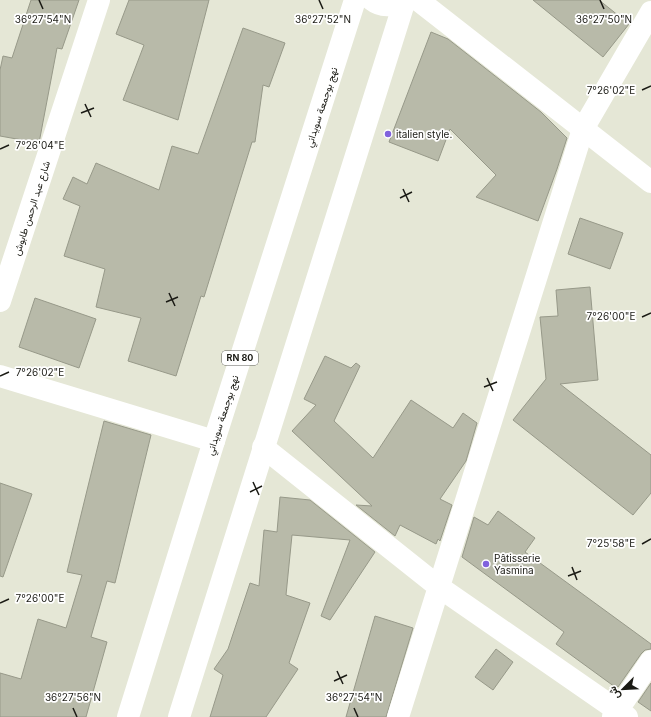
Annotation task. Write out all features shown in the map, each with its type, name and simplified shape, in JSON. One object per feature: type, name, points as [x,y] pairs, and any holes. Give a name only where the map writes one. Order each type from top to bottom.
[{"type":"main road","name":"شارع عبد الرحمن طابوش","points":[[0,301],[99,0]]},
{"type":"main road","name":"نهج بوجمعة سويداني","points":[[128,717],[214,441],[356,0]]},
{"type":"main road","points":[[372,0],[382,5],[398,4],[404,0]]},
{"type":"main road","points":[[179,717],[404,0]]},
{"type":"main road","points":[[418,0],[651,182]]},
{"type":"main road","points":[[398,717],[583,129],[651,12]]},
{"type":"main road","points":[[0,376],[214,441]]},
{"type":"main road","points":[[263,447],[439,587],[619,715],[651,661]]},
{"type":"building","points":[[31,0],[79,0],[62,49],[57,48],[39,143],[0,136],[0,70],[3,56],[12,58]]},
{"type":"building","points":[[129,0],[209,0],[178,120],[123,100],[144,45],[116,34]]},
{"type":"building","points":[[533,0],[599,0],[629,24],[603,57]]},
{"type":"building","points":[[243,28],[285,43],[269,87],[263,85],[255,142],[252,142],[204,297],[201,296],[176,376],[128,361],[141,318],[96,307],[105,269],[64,256],[80,206],[63,199],[73,177],[87,184],[96,163],[159,190],[172,146],[198,154]]},
{"type":"building","points":[[431,32],[448,39],[541,112],[567,138],[538,221],[476,197],[496,175],[450,129],[438,161],[389,142]]},
{"type":"building","points":[[580,218],[623,233],[610,269],[568,254]]},
{"type":"building","points":[[590,287],[598,380],[560,384],[651,455],[651,493],[633,515],[513,420],[546,379],[540,317],[558,316],[556,290]]},
{"type":"building","points":[[35,298],[96,319],[79,368],[19,347]]},
{"type":"building","points":[[325,356],[351,368],[356,363],[360,366],[334,421],[373,458],[411,400],[453,428],[463,413],[477,423],[466,461],[440,499],[452,505],[440,541],[438,539],[436,544],[400,525],[395,536],[356,505],[372,506],[292,431],[316,405],[304,399]]},
{"type":"building","points":[[104,421],[151,435],[115,583],[107,581],[91,637],[107,642],[86,717],[0,717],[0,673],[21,679],[38,619],[66,628],[82,575],[67,572]]},
{"type":"building","points":[[0,483],[32,494],[3,577],[0,576]]},
{"type":"building","points":[[280,497],[310,500],[375,552],[330,620],[321,616],[350,540],[292,535],[286,595],[310,603],[289,663],[298,669],[266,717],[210,717],[223,675],[214,669],[228,649],[250,583],[259,586],[264,530],[277,532]]},
{"type":"building","points":[[498,511],[535,538],[525,552],[651,644],[651,649],[645,650],[641,654],[618,687],[615,687],[556,644],[564,632],[462,557],[474,517],[488,525]]},
{"type":"building","points":[[375,616],[413,628],[386,717],[346,717]]},
{"type":"building","points":[[496,649],[513,662],[493,690],[475,677]]},
{"type":"building","points":[[651,683],[651,711],[638,702]]},
{"type":"place","name":"italien style.","points":[[388,134]]},
{"type":"place","name":"Pâtisserie Yasmina","points":[[486,564]]}]
